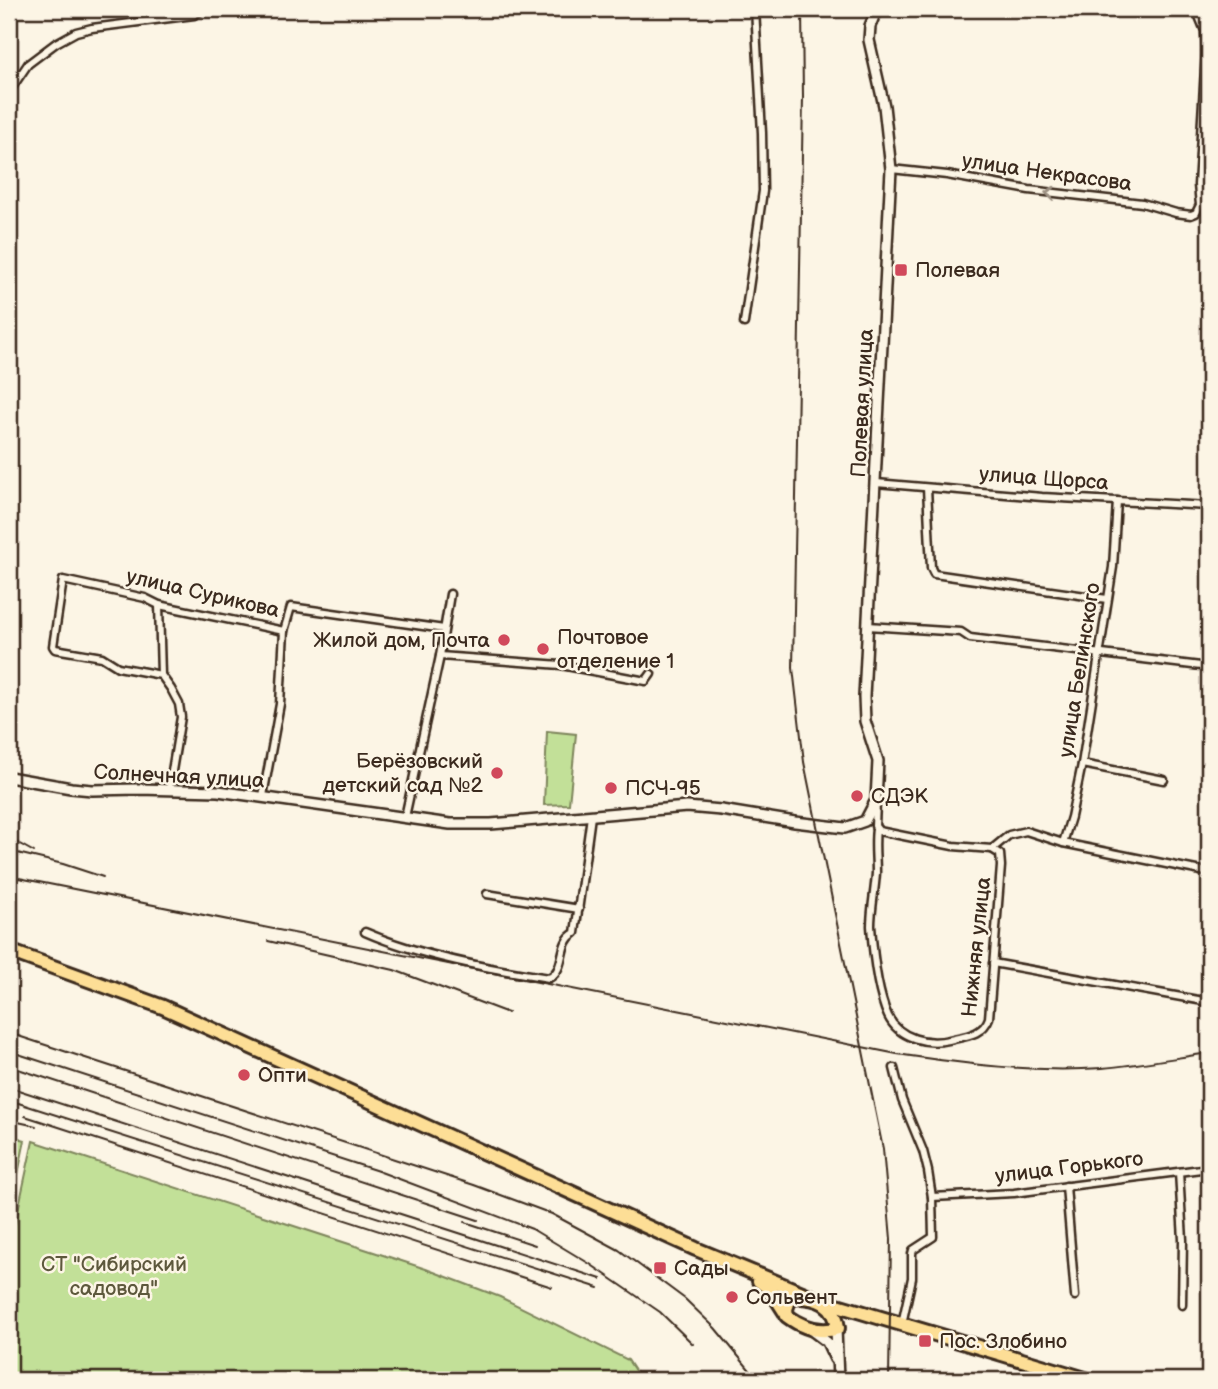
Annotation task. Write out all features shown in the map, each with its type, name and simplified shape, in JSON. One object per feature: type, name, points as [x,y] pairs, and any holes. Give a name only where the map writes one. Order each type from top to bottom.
[{"type":"highway","points":[[9,951],[94,980],[187,1018],[731,1265],[818,1299],[902,1326],[1089,1380]]},
{"type":"highway","points":[[731,1265],[771,1290],[787,1316],[809,1328],[822,1331],[837,1328],[854,1319],[882,1319]]},
{"type":"highway","points":[[787,1316],[789,1300],[796,1297],[818,1299],[834,1311],[837,1328]]},
{"type":"street","points":[[9,92],[28,64],[76,32],[194,15],[201,9]]},
{"type":"street","points":[[744,323],[763,191],[755,9]]},
{"type":"street","name":"Полевая улица","points":[[876,800],[878,761],[864,710],[891,169],[884,106],[869,40],[870,26],[877,9]]},
{"type":"street","points":[[1196,9],[1205,31],[1208,51]]},
{"type":"street","name":"улица Некрасова","points":[[891,169],[947,175],[1028,190],[1142,203],[1177,214],[1191,215],[1196,213],[1200,205],[1198,185],[1208,51]]},
{"type":"street","name":"улица Щорса","points":[[876,483],[1209,506]]},
{"type":"street","points":[[928,488],[931,568],[934,574],[1107,599]]},
{"type":"street","name":"улица Белинского","points":[[1063,843],[1082,764],[1113,567],[1117,501]]},
{"type":"street","name":"улица Сурикова","points":[[160,676],[118,667],[102,657],[55,649],[53,646],[63,580],[145,598],[159,605],[284,631],[292,607],[444,629]]},
{"type":"street","points":[[405,817],[440,656],[450,594]]},
{"type":"street","points":[[159,605],[160,676],[175,696],[181,717],[169,789]]},
{"type":"street","points":[[868,626],[961,632],[970,638],[1209,667]]},
{"type":"street","points":[[263,796],[279,704],[284,631]]},
{"type":"street","points":[[440,656],[561,665],[646,681],[652,674]]},
{"type":"street","points":[[1082,764],[1164,780]]},
{"type":"street","name":"Солнечная улица","points":[[9,777],[71,789],[169,789],[263,796],[450,824],[491,824],[687,807],[741,812],[845,828],[865,821],[876,800]]},
{"type":"street","points":[[876,800],[876,829],[953,846],[992,849],[1009,835],[1020,831],[1033,832],[1063,843],[1208,870]]},
{"type":"street","points":[[365,932],[450,959],[549,978],[559,971],[567,939],[575,933],[591,816]]},
{"type":"street","name":"Нижняя улица","points":[[876,829],[871,925],[877,973],[888,1016],[905,1034],[915,1039],[939,1042],[984,1029],[989,1018],[1001,866],[1000,854],[992,849]]},
{"type":"street","points":[[487,894],[579,909]]},
{"type":"street","points":[[993,962],[1209,1002]]},
{"type":"street","points":[[894,1068],[902,1100],[923,1151],[932,1197],[933,1237],[913,1250],[912,1278],[902,1326]]},
{"type":"street","name":"улица Горького","points":[[932,1197],[1014,1193],[1209,1168]]},
{"type":"street","points":[[1179,1172],[1183,1240],[1182,1305]]},
{"type":"street","points":[[1066,1185],[1075,1296]]},
{"type":"street","points":[[9,1227],[10,1218]]},
{"type":"street","points":[[809,1328],[827,1342],[838,1367]]},
{"type":"street","points":[[837,1328],[838,1380]]},
{"type":"green space","points":[[547,731],[576,734],[569,804],[544,805]]},
{"type":"green space","points":[[9,1135],[25,1140],[9,1218]]},
{"type":"green space","name":"СТ \"Сибирский садовод\"","points":[[33,1141],[426,1269],[500,1297],[628,1360],[641,1380],[9,1380],[9,1252]]},
{"type":"railway","points":[[802,9],[803,97],[793,668],[804,762],[883,1149],[891,1239],[889,1380]]},
{"type":"railway","points":[[9,838],[34,852]]},
{"type":"railway","points":[[9,851],[103,877]]},
{"type":"railway","points":[[9,876],[897,1054],[974,1064],[1076,1069],[1115,1067],[1209,1053]]},
{"type":"railway","points":[[268,941],[394,970],[508,1013]]},
{"type":"railway","points":[[9,1033],[474,1185],[552,1214],[619,1250],[685,1299],[715,1328],[758,1380]]},
{"type":"railway","points":[[9,1051],[378,1171],[532,1229],[590,1264],[660,1312],[693,1344]]},
{"type":"railway","points":[[9,1066],[478,1220]]},
{"type":"railway","points":[[9,1087],[601,1279]]},
{"type":"railway","points":[[9,1100],[599,1288]]},
{"type":"railway","points":[[25,1116],[552,1287]]},
{"type":"railway","points":[[9,1120],[36,1126]]},
{"type":"railway","points":[[465,1222],[535,1245]]},
{"type":"place","name":"Полевая","points":[[901,270]]},
{"type":"place","name":"Жилой дом, Почта","points":[[504,640]]},
{"type":"place","name":"Почтовое отделение 1","points":[[543,649]]},
{"type":"place","name":"Берёзовский детский сад №2","points":[[497,773]]},
{"type":"place","name":"ПСЧ-95","points":[[611,788]]},
{"type":"place","name":"СДЭК","points":[[857,796]]},
{"type":"place","name":"Опти","points":[[244,1075]]},
{"type":"place","name":"Сады","points":[[660,1268]]},
{"type":"place","name":"Сольвент","points":[[732,1297]]},
{"type":"place","name":"Пос. Злобино","points":[[925,1341]]}]
